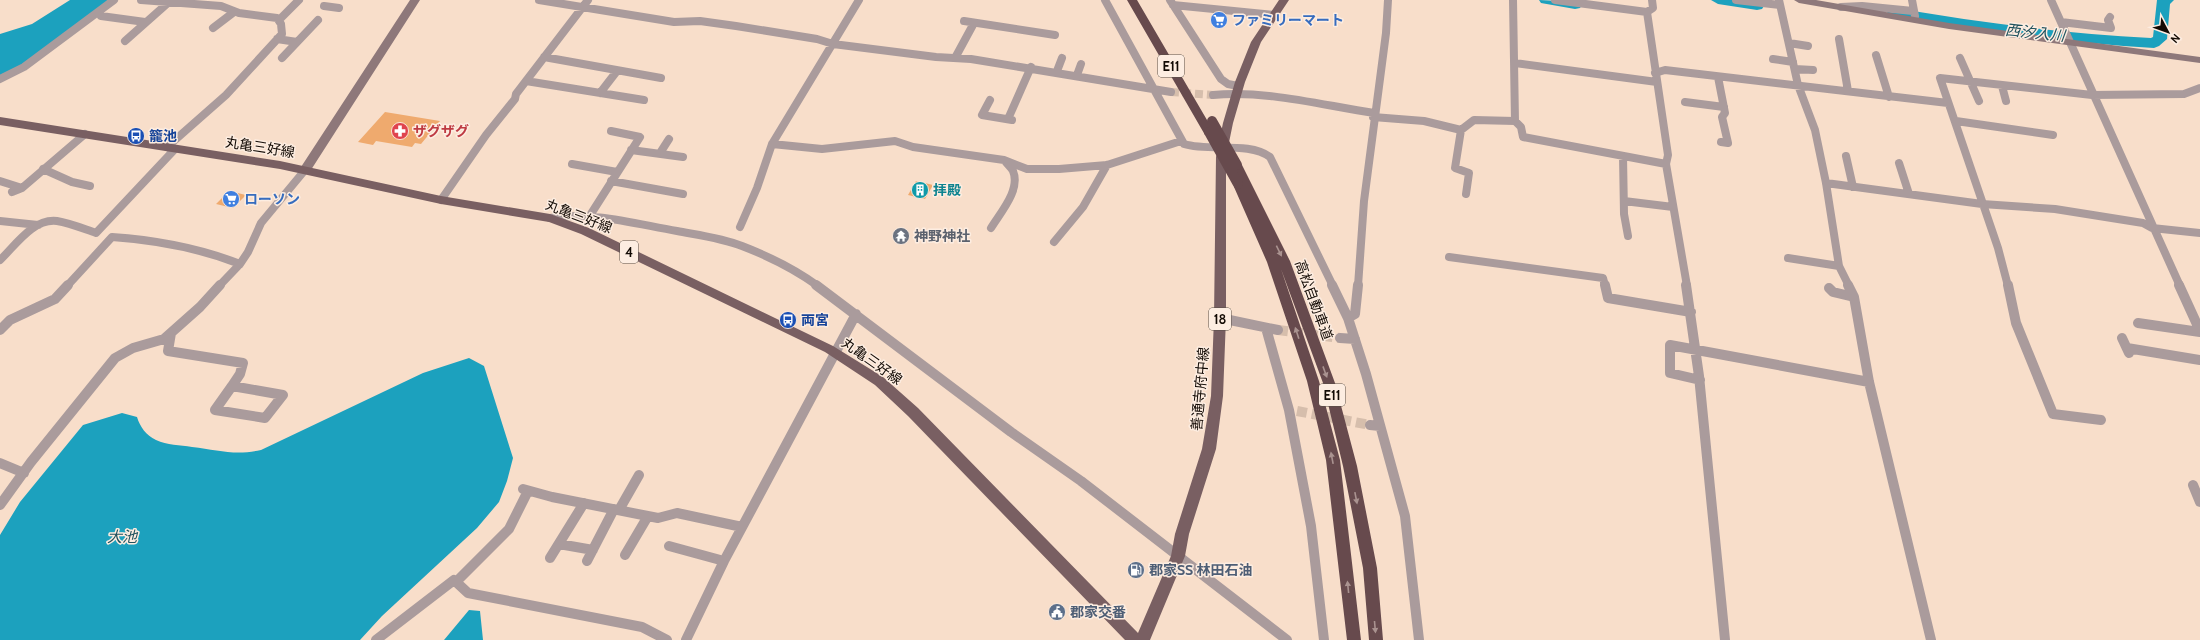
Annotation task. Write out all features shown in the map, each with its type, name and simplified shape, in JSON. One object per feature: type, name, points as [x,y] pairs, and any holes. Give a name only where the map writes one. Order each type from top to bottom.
[{"type":"highway","name":"高松自動車道","points":[[1132,0],[1238,184],[1273,262],[1313,382],[1333,460],[1354,640]]},
{"type":"highway","name":"高松自動車道","points":[[1141,0],[1237,165],[1284,261],[1329,383],[1350,466],[1370,568],[1376,640]]},
{"type":"main road","name":"善通寺府中線","points":[[1143,640],[1178,556],[1182,534],[1209,448],[1216,396],[1220,318],[1219,214],[1223,149],[1237,90],[1256,42],[1284,0]]},
{"type":"main road","name":"丸亀三好線","points":[[0,121],[305,170],[441,200],[550,218],[585,231],[837,353],[879,381],[896,395],[1135,640]]},
{"type":"street","points":[[0,79],[24,67],[114,0]]},
{"type":"street","points":[[141,0],[221,6],[234,12],[263,15],[279,20]]},
{"type":"street","points":[[221,6],[228,0]]},
{"type":"street","points":[[279,20],[299,0]]},
{"type":"street","points":[[0,505],[24,474],[30,462],[63,424],[87,390],[116,358],[134,348],[157,343],[171,334],[222,284],[240,264],[248,252],[261,223],[305,170],[415,0]]},
{"type":"street","points":[[539,0],[674,22],[700,22],[736,26],[817,39],[833,44],[955,58],[971,58],[1057,71],[1153,90],[1171,92]]},
{"type":"street","points":[[441,200],[486,135],[515,99],[516,94],[588,0]]},
{"type":"street","points":[[740,228],[757,188],[772,144],[806,84],[833,44],[859,0]]},
{"type":"street","points":[[1105,0],[1153,90],[1184,144],[1194,148],[1255,150],[1269,156],[1348,318],[1355,339],[1375,425],[1405,516],[1420,640]]},
{"type":"street","points":[[1226,9],[1228,0]]},
{"type":"street","points":[[1348,318],[1355,314],[1357,308],[1364,200],[1386,33],[1388,0]]},
{"type":"street","points":[[1513,0],[1515,122]]},
{"type":"street","points":[[1555,0],[1647,12],[1653,8],[1652,0]]},
{"type":"street","points":[[1736,0],[1780,2],[1798,85],[1815,130],[1826,183],[1839,266],[1854,298],[1869,382],[1932,640]]},
{"type":"street","points":[[1799,0],[1836,7],[1915,16],[1978,28],[2068,39],[2200,60]]},
{"type":"street","points":[[1912,0],[1915,16]]},
{"type":"street","points":[[2051,0],[2092,95],[2130,174],[2152,228],[2200,332]]},
{"type":"street","points":[[125,41],[169,2]]},
{"type":"street","points":[[1171,2],[1226,9],[1249,14],[1274,15]]},
{"type":"street","points":[[1171,2],[1221,79],[1237,90]]},
{"type":"street","points":[[324,6],[337,5]]},
{"type":"street","points":[[213,28],[234,12]]},
{"type":"street","points":[[1647,12],[1656,82],[1668,155],[1666,164],[1691,312],[1700,380],[1725,640]]},
{"type":"street","points":[[101,16],[145,22]]},
{"type":"street","points":[[2061,22],[2112,28],[2108,20],[2110,17]]},
{"type":"street","points":[[96,232],[171,148],[226,95],[277,40],[282,34],[279,20]]},
{"type":"street","points":[[282,58],[318,20]]},
{"type":"street","points":[[964,21],[1055,35]]},
{"type":"street","points":[[955,58],[974,23]]},
{"type":"street","points":[[1839,39],[1848,91]]},
{"type":"street","points":[[277,40],[296,42]]},
{"type":"street","points":[[1789,43],[1808,46]]},
{"type":"street","points":[[1876,55],[1889,96]]},
{"type":"street","points":[[544,57],[617,71],[632,71],[661,78]]},
{"type":"street","points":[[1057,71],[1062,58]]},
{"type":"street","points":[[1960,58],[1966,77],[1972,82],[1979,101]]},
{"type":"street","points":[[1773,59],[1813,70]]},
{"type":"street","points":[[1515,63],[1656,82]]},
{"type":"street","points":[[1076,75],[1081,64]]},
{"type":"street","points":[[990,100],[982,115],[1010,120],[1031,67]]},
{"type":"street","points":[[1655,73],[1665,70],[1791,86],[1798,85],[1948,103]]},
{"type":"street","points":[[600,93],[617,71]]},
{"type":"street","points":[[1718,77],[1725,113],[1722,117],[1728,143],[1721,142]]},
{"type":"street","points":[[2101,420],[2053,414],[2016,323],[2012,297],[2001,264],[1998,248],[1982,204],[1954,112],[1948,103],[1940,78],[2092,95],[2184,94],[2200,88]]},
{"type":"street","points":[[526,81],[644,100]]},
{"type":"street","points":[[2002,86],[2006,101]]},
{"type":"street","points":[[1212,95],[1237,90],[1374,115],[1424,121],[1461,130]]},
{"type":"street","points":[[1685,103],[1724,107]]},
{"type":"street","points":[[1466,194],[1469,172],[1455,168],[1461,130],[1474,120],[1515,122],[1521,127],[1523,137],[1666,164]]},
{"type":"street","points":[[1956,121],[2019,127],[2053,135]]},
{"type":"street","points":[[589,216],[640,137],[611,131]]},
{"type":"street","points":[[12,192],[22,188],[85,134]]},
{"type":"street","points":[[660,154],[668,139]]},
{"type":"street","points":[[772,144],[822,148],[844,148],[895,141],[913,147],[1004,160],[1027,169],[1059,169],[1107,165],[1182,140]]},
{"type":"street","points":[[632,150],[683,157]]},
{"type":"street","points":[[1623,156],[1624,201],[1628,236]]},
{"type":"street","points":[[1846,156],[1853,187]]},
{"type":"street","points":[[991,228],[1013,190],[1013,170],[1004,160]]},
{"type":"street","points":[[1899,163],[1909,194]]},
{"type":"street","points":[[572,164],[617,172]]},
{"type":"street","points":[[1054,242],[1082,207],[1107,165]]},
{"type":"street","points":[[43,169],[58,174],[78,186],[90,186]]},
{"type":"street","points":[[0,181],[22,188]]},
{"type":"street","points":[[611,182],[654,192],[683,194]]},
{"type":"street","points":[[1826,183],[1982,204],[2096,215],[2143,223],[2152,228],[2200,233]]},
{"type":"street","points":[[1624,201],[1673,207]]},
{"type":"street","points":[[550,218],[567,215],[589,216],[670,228],[742,246],[804,276],[1011,432],[1081,481],[1287,640]]},
{"type":"street","points":[[0,221],[34,223],[38,226]]},
{"type":"street","points":[[0,260],[38,226],[56,221],[112,237],[144,239],[216,254],[240,264]]},
{"type":"street","points":[[0,330],[10,320],[56,299],[112,237]]},
{"type":"street","points":[[1449,257],[1603,278],[1608,298],[1691,312]]},
{"type":"street","points":[[1788,258],[1839,266]]},
{"type":"street","points":[[1829,288],[1833,292],[1854,298]]},
{"type":"street","points":[[686,640],[724,561],[837,353],[856,314]]},
{"type":"street","points":[[1220,318],[1278,330]]},
{"type":"street","points":[[2138,323],[2200,332]]},
{"type":"street","points":[[1266,328],[1293,410],[1311,526],[1324,640]]},
{"type":"street","points":[[171,334],[168,351],[243,363],[244,368],[231,386],[215,410],[265,418],[283,395],[231,386]]},
{"type":"street","points":[[1340,338],[1355,339]]},
{"type":"street","points":[[2122,338],[2128,351],[2200,360]]},
{"type":"street","points":[[1700,380],[1670,373],[1670,345],[1869,382]]},
{"type":"street","points":[[0,463],[24,474]]},
{"type":"street","points":[[588,561],[593,550],[638,475]]},
{"type":"street","points":[[456,582],[500,542],[509,528],[525,490],[658,518],[677,513],[742,527]]},
{"type":"street","points":[[550,558],[584,503]]},
{"type":"street","points":[[625,555],[648,516]]},
{"type":"street","points":[[559,544],[593,550]]},
{"type":"street","points":[[669,546],[724,561]]},
{"type":"street","points":[[376,640],[454,580],[468,593],[642,626],[667,640]]},
{"type":"water","points":[[70,0],[111,0],[22,66],[0,76],[0,34],[32,24]]},
{"type":"water","name":"大池","points":[[469,358],[484,366],[513,458],[507,481],[499,502],[477,528],[382,616],[360,640],[0,640],[0,535],[20,502],[83,425],[122,413],[137,417],[146,433],[160,442],[226,452],[252,452],[261,450],[423,373]]},
{"type":"water","points":[[469,610],[480,611],[483,640],[444,640]]},
{"type":"building","name":"ザグザグ","points":[[385,112],[440,121],[421,144],[415,143],[412,147],[376,141],[373,145],[358,142]]},
{"type":"building","name":"拝殿","points":[[916,181],[933,185],[925,199],[908,195]]},
{"type":"building","name":"ローソン","points":[[229,191],[246,195],[233,208],[216,204]]},
{"type":"waterway","name":"西汐入川","points":[[1546,0],[1575,5]]},
{"type":"waterway","name":"西汐入川","points":[[1718,0],[1757,6]]},
{"type":"waterway","name":"西汐入川","points":[[1894,12],[1983,27],[2114,41],[2154,43],[2160,39],[2163,2],[2167,0]]},
{"type":"tunnel","points":[[1171,92],[1213,95]]},
{"type":"tunnel","points":[[1278,330],[1340,338]]},
{"type":"tunnel","points":[[1297,411],[1370,425]]},
{"type":"place","name":"ファミリーマート","points":[[1219,20]]},
{"type":"place","name":"ザグザグ","points":[[400,131]]},
{"type":"place","name":"籠池","points":[[136,136]]},
{"type":"place","name":"拝殿","points":[[920,190]]},
{"type":"place","name":"ローソン","points":[[231,199]]},
{"type":"place","name":"神野神社","points":[[901,236]]},
{"type":"place","name":"両宮","points":[[788,320]]},
{"type":"place","name":"郡家SS 林田石油","points":[[1136,570]]},
{"type":"place","name":"郡家交番","points":[[1057,612]]}]
